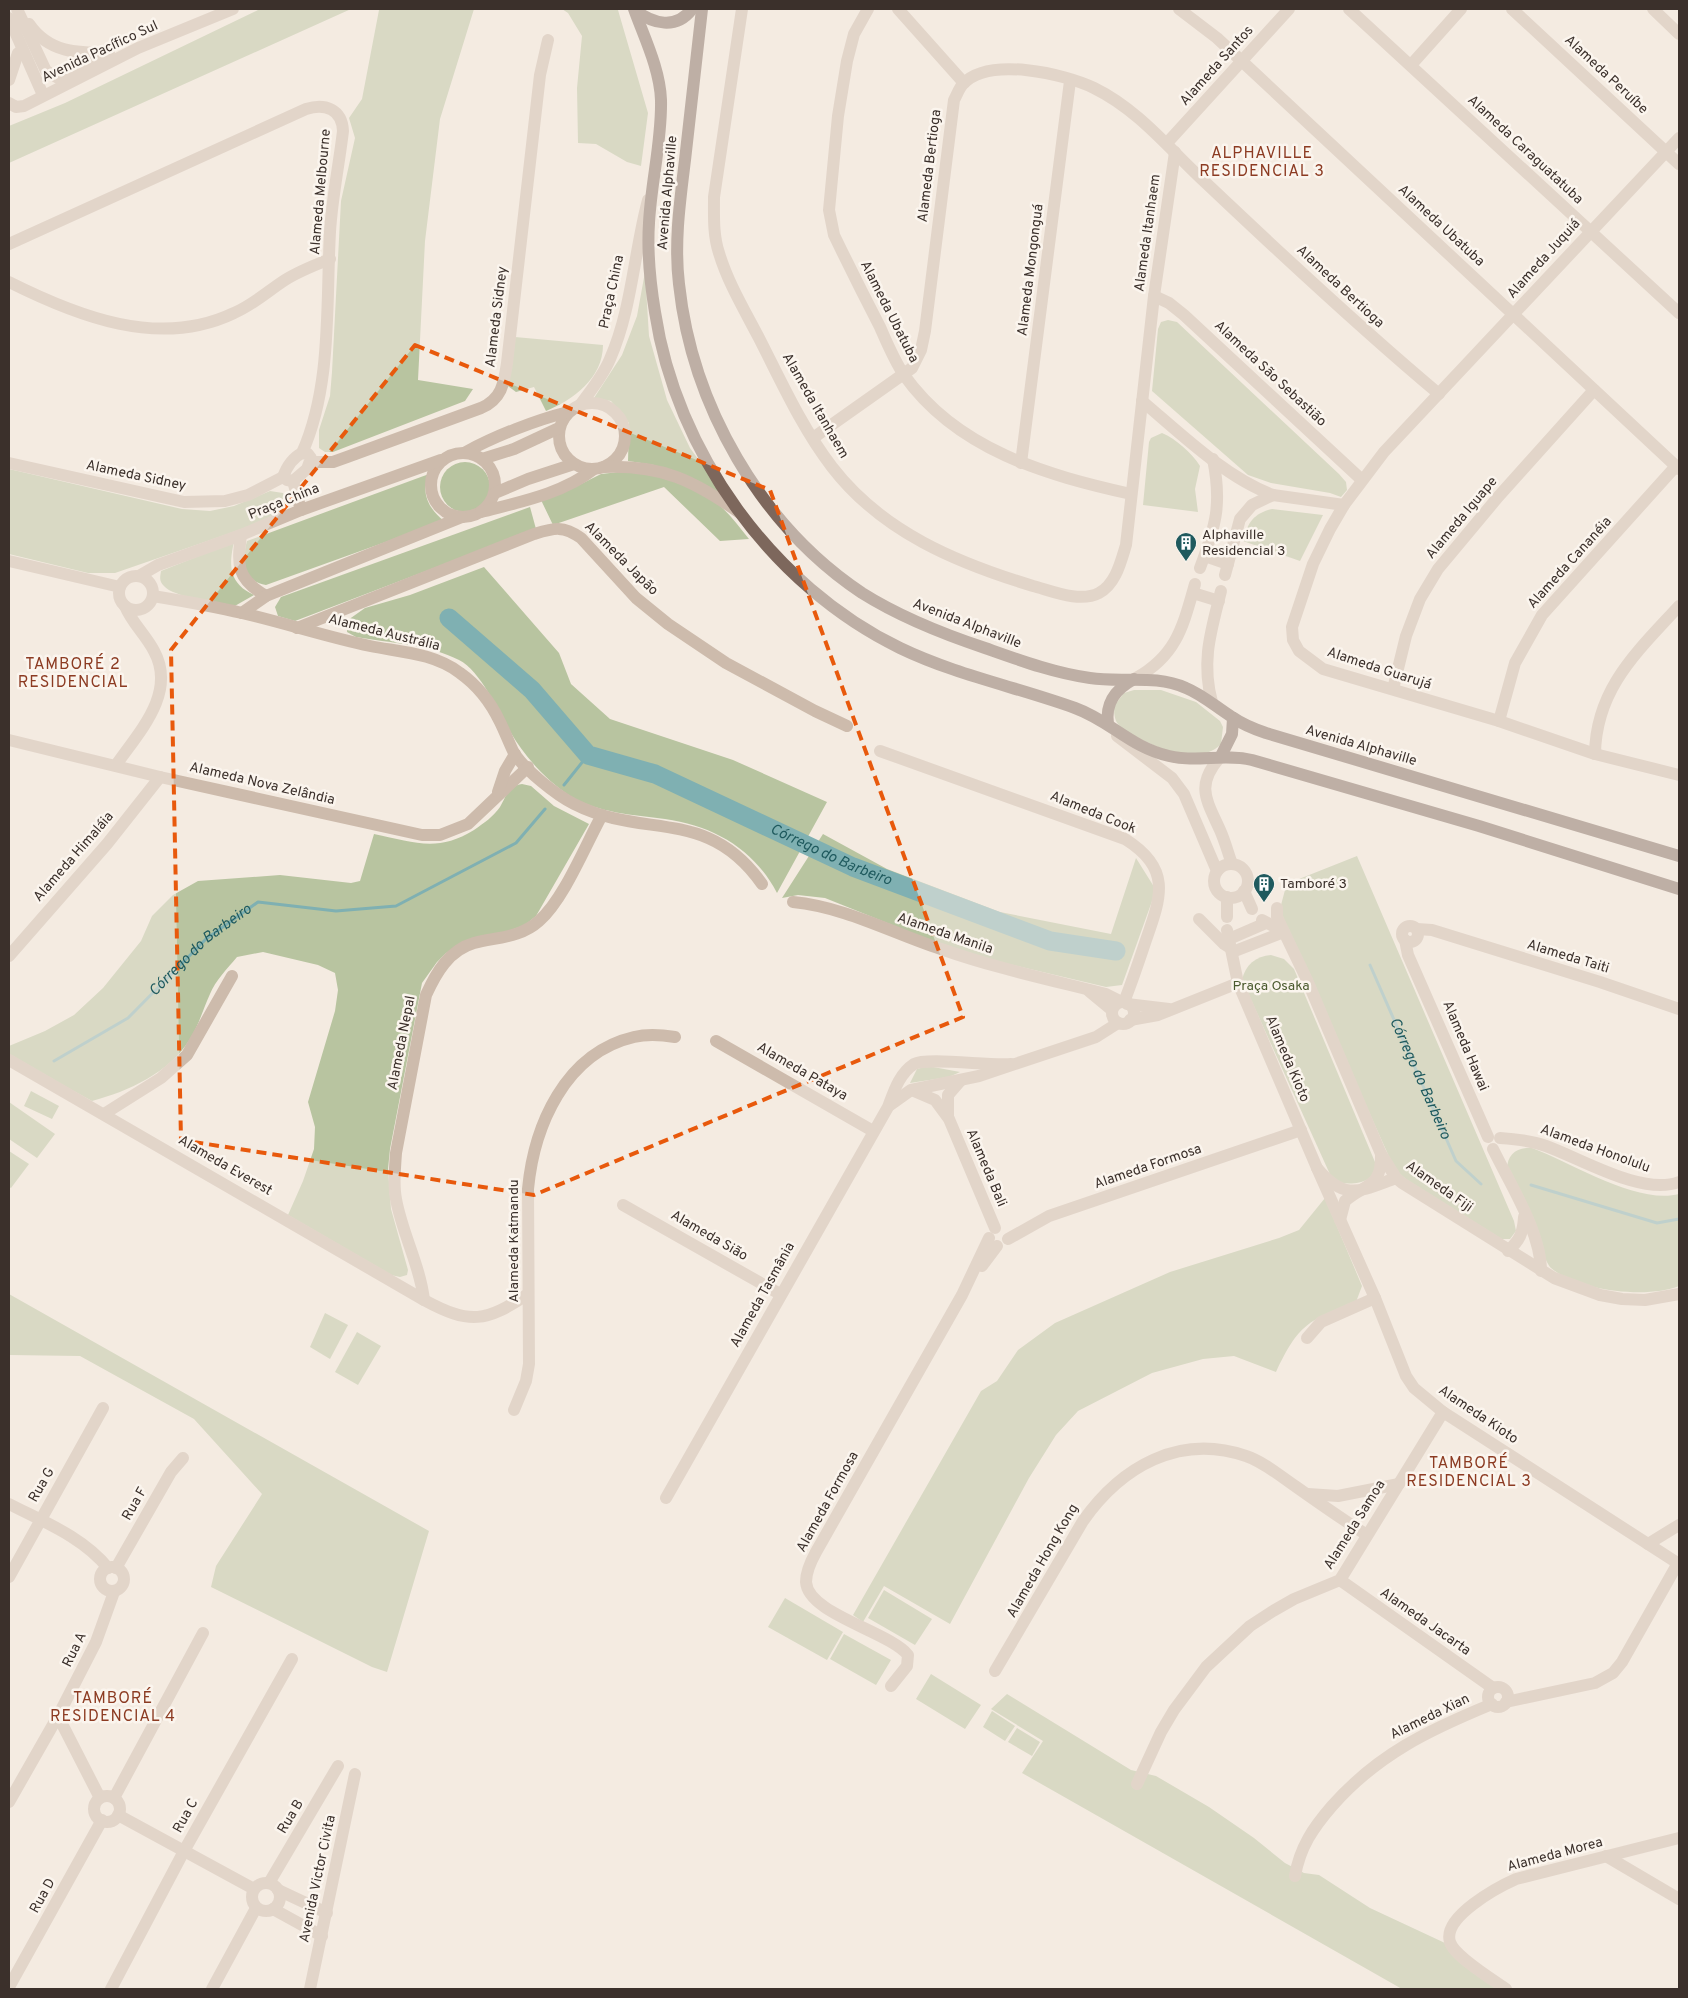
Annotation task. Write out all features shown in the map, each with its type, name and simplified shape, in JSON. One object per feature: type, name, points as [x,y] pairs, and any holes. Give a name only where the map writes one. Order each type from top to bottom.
[{"type":"main road","points":[[634,9],[644,17],[667,23],[682,19],[692,9]]},
{"type":"main road","name":"Avenida Alphaville","points":[[634,9],[658,78],[661,100],[649,222],[650,268],[661,348],[685,416],[703,454],[742,515],[786,566],[837,610],[901,648],[936,663],[1078,709],[1108,724],[1136,745],[1152,752],[1190,760],[1221,756],[1252,760],[1407,804],[1679,889]]},
{"type":"main road","name":"Avenida Alphaville","points":[[702,9],[679,212],[679,284],[688,335],[697,369],[737,459],[756,490],[799,539],[837,574],[863,593],[920,624],[984,648],[1065,673],[1115,680],[1136,678],[1168,682],[1187,688],[1212,702],[1248,727],[1283,739],[1679,856]]},
{"type":"main road","points":[[1108,724],[1108,710],[1113,695],[1136,678]]},
{"type":"main road","points":[[1221,756],[1232,734],[1233,718]]},
{"type":"street","points":[[18,9],[9,17],[41,96]]},
{"type":"street","points":[[18,9],[49,63],[57,72],[77,69],[138,48]]},
{"type":"street","points":[[18,9],[46,71],[54,78],[66,79],[138,48]]},
{"type":"street","name":"Avenida Pacífico Sul","points":[[9,103],[16,107],[24,106],[138,48],[232,9]]},
{"type":"street","name":"Alameda Itanhaem","points":[[742,9],[714,197],[714,227],[719,253],[728,275],[776,372],[813,438],[832,467],[874,510],[908,534],[941,553],[988,572],[1077,596],[1094,596],[1102,592],[1112,580],[1126,544],[1171,148]]},
{"type":"street","name":"Alameda Ubatuba","points":[[868,9],[854,34],[847,61],[838,116],[829,217],[834,235],[903,374],[928,404],[963,433],[989,449],[1021,463],[1086,483],[1131,494]]},
{"type":"street","points":[[898,9],[964,83]]},
{"type":"street","name":"Alameda Ubatuba","points":[[1179,9],[1217,38],[1678,468]]},
{"type":"street","name":"Alameda Santos","points":[[1171,148],[1242,61],[1289,9]]},
{"type":"street","name":"Alameda Caraguatatuba","points":[[1349,9],[1679,313]]},
{"type":"street","points":[[1411,65],[1461,9]]},
{"type":"street","name":"Alameda Peruíbe","points":[[1512,9],[1679,164]]},
{"type":"street","points":[[1653,9],[1679,34]]},
{"type":"street","points":[[30,27],[53,46],[71,52],[109,53],[138,48]]},
{"type":"street","points":[[9,31],[18,53],[41,96]]},
{"type":"street","name":"Alameda Sidney","points":[[306,458],[332,462],[481,408],[489,404],[500,394],[508,363],[540,75],[548,40]]},
{"type":"street","points":[[9,80],[18,53]]},
{"type":"street","name":"Alameda Bertioga","points":[[813,438],[912,368],[922,350],[953,107],[957,93],[964,83],[980,73],[1020,69],[1041,72],[1094,88],[1126,108],[1380,345],[1439,394]]},
{"type":"street","name":"Alameda Mongonguá","points":[[1021,463],[1070,80]]},
{"type":"street","name":"Alameda Melbourne","points":[[9,244],[316,106],[336,110],[343,125],[331,225],[320,398],[306,458]]},
{"type":"street","name":"Alameda Juquiá","points":[[1514,314],[1679,138]]},
{"type":"street","name":"Praça China","points":[[140,576],[158,565],[241,535],[301,510],[466,452],[494,437],[568,412],[581,404],[606,367],[618,339],[632,285],[640,226],[654,178]]},
{"type":"street","points":[[9,282],[100,320],[134,327],[160,328],[198,324],[234,314],[286,279],[330,259]]},
{"type":"street","name":"Alameda São Sebastião","points":[[1154,296],[1169,303],[1182,313],[1362,480]]},
{"type":"street","points":[[1151,330],[1158,316],[1163,312],[1182,313]]},
{"type":"street","name":"Alameda Guarujá","points":[[1514,314],[1384,452],[1344,505],[1313,564],[1292,627],[1293,640],[1298,651],[1323,669],[1499,722],[1595,754],[1679,775]]},
{"type":"street","name":"Alameda Iguape","points":[[1393,689],[1406,636],[1420,599],[1438,569],[1474,525],[1594,390]]},
{"type":"street","points":[[1142,400],[1237,478],[1273,496],[1344,505]]},
{"type":"street","points":[[242,613],[266,596],[462,517],[536,498],[614,461],[623,447],[625,430],[621,419],[614,410],[604,405],[592,402],[581,404]]},
{"type":"street","name":"Praça China","points":[[559,428],[568,412]]},
{"type":"street","points":[[482,458],[514,449],[559,428],[560,448],[574,464]]},
{"type":"street","points":[[466,452],[482,458],[493,472],[495,493],[488,506],[481,512]]},
{"type":"street","points":[[301,510],[288,479],[292,461],[306,458]]},
{"type":"street","points":[[1213,459],[1218,491],[1218,506],[1202,562],[1226,570],[1240,519],[1252,505],[1273,496]]},
{"type":"street","points":[[441,460],[430,480],[431,491],[435,501],[442,509],[451,515],[462,517]]},
{"type":"street","name":"Alameda Sidney","points":[[9,463],[184,502],[225,501],[248,495],[288,479]]},
{"type":"street","points":[[495,493],[528,479],[574,464],[599,468],[653,468],[714,495],[742,515]]},
{"type":"street","name":"Alameda Cananéia","points":[[1499,722],[1515,662],[1542,615],[1678,468]]},
{"type":"street","name":"Alameda Japão","points":[[298,628],[534,534],[560,528],[570,530],[581,538],[636,598],[668,624],[726,663],[815,712],[847,726]]},
{"type":"street","points":[[241,535],[238,561],[242,574],[257,590],[266,596]]},
{"type":"street","points":[[9,560],[120,587]]},
{"type":"street","points":[[116,765],[155,707],[161,688],[160,664],[144,632],[133,623],[120,597],[120,587],[126,579],[140,576],[150,583],[153,596],[145,608],[144,632]]},
{"type":"street","points":[[1136,678],[1151,670],[1164,659],[1176,643],[1194,588],[1220,596],[1206,652],[1207,684],[1212,702]]},
{"type":"street","name":"Alameda Austrália","points":[[153,596],[242,613],[370,646],[418,654],[460,673],[490,703],[515,754],[546,786],[562,798],[602,815],[662,825],[712,838],[736,853],[762,884]]},
{"type":"street","points":[[125,606],[137,610],[145,608]]},
{"type":"street","name":"Alameda Japão","points":[[319,633],[355,606]]},
{"type":"street","points":[[1595,754],[1595,735],[1610,689],[1631,659],[1679,606]]},
{"type":"street","points":[[1108,724],[1118,736],[1172,778],[1184,794],[1217,871],[1215,887],[1227,897],[1236,896],[1244,891]]},
{"type":"street","name":"Alameda Nova Zelândia","points":[[9,740],[160,777],[422,835],[440,835],[468,824],[497,794],[528,767]]},
{"type":"street","name":"Alameda Cook","points":[[880,751],[1125,839],[1143,852],[1154,869],[1160,890],[1155,916],[1121,1011]]},
{"type":"street","name":"Alameda Nova Zelândia","points":[[497,794],[505,771],[515,754]]},
{"type":"street","points":[[1221,756],[1211,767],[1204,787],[1208,806],[1221,832],[1232,864]]},
{"type":"street","name":"Alameda Himaláia","points":[[9,956],[107,844],[160,777]]},
{"type":"street","name":"Alameda Nepal","points":[[424,1300],[417,1268],[396,1200],[394,1174],[421,1010],[426,995],[436,974],[459,950],[473,944],[511,937],[539,921],[559,895],[602,815]]},
{"type":"street","points":[[1217,871],[1226,864],[1241,867],[1247,876],[1244,891],[1252,909]]},
{"type":"street","name":"Alameda Kioto","points":[[1227,897],[1229,934],[1238,983],[1340,1223],[1375,1298],[1406,1376],[1414,1388],[1443,1412],[1679,1564]]},
{"type":"street","name":"Alameda Manila","points":[[793,902],[840,911],[909,939],[965,958],[1088,991],[1121,1011]]},
{"type":"street","name":"Alameda Fiji","points":[[1277,908],[1278,917],[1284,932],[1308,980],[1381,1154],[1396,1178],[1541,1271],[1580,1289],[1615,1298],[1645,1300],[1679,1294]]},
{"type":"street","points":[[1199,920],[1229,934],[1284,932]]},
{"type":"street","points":[[1229,934],[1264,921],[1284,932]]},
{"type":"street","name":"Alameda Taiti","points":[[1414,936],[1426,928],[1600,982],[1679,1009]]},
{"type":"street","name":"Alameda Hawai","points":[[1414,936],[1408,955],[1494,1138],[1487,1146],[1493,1149],[1524,1215]]},
{"type":"street","points":[[104,1114],[161,1078],[187,1055],[232,976]]},
{"type":"street","points":[[1121,1011],[1174,1008],[1238,983]]},
{"type":"street","name":"Alameda Tasmânia","points":[[888,1107],[911,1090],[979,1076],[1103,1034],[1121,1011]]},
{"type":"street","name":"Alameda Katmandu","points":[[514,1410],[526,1381],[529,1364],[528,1189],[530,1162],[547,1112],[563,1085],[580,1066],[598,1052],[634,1036],[675,1036]]},
{"type":"street","name":"Alameda Pataya","points":[[716,1041],[873,1131]]},
{"type":"street","name":"Alameda Everest","points":[[9,1060],[403,1286],[424,1300],[456,1314],[478,1318],[502,1311],[528,1294]]},
{"type":"street","name":"Alameda Tasmânia","points":[[666,1498],[780,1294],[888,1107],[899,1081],[916,1063],[927,1061],[1011,1064]]},
{"type":"street","points":[[949,1119],[948,1095],[961,1080],[965,1072],[959,1063]]},
{"type":"street","points":[[909,1069],[906,1082],[911,1090],[935,1100],[949,1119]]},
{"type":"street","name":"Alameda Bali","points":[[949,1119],[999,1236]]},
{"type":"street","name":"Alameda Formosa","points":[[891,1686],[907,1666],[908,1655],[889,1640],[827,1608],[809,1591],[807,1576],[816,1552],[962,1295],[999,1236],[1049,1216],[1301,1130]]},
{"type":"street","name":"Alameda Honolulu","points":[[1494,1138],[1527,1141],[1545,1146],[1639,1182],[1664,1185],[1679,1182]]},
{"type":"street","points":[[1368,1188],[1378,1175],[1381,1154]]},
{"type":"street","name":"Alameda Kioto","points":[[1317,1168],[1332,1185],[1339,1189],[1357,1190],[1368,1188]]},
{"type":"street","points":[[1340,1223],[1342,1205],[1345,1201],[1368,1188],[1396,1178]]},
{"type":"street","name":"Alameda Sião","points":[[623,1205],[780,1294]]},
{"type":"street","points":[[1508,1251],[1520,1240],[1523,1232],[1524,1215]]},
{"type":"street","points":[[1524,1215],[1536,1240],[1541,1257],[1541,1271]]},
{"type":"street","points":[[403,1286],[417,1268]]},
{"type":"street","points":[[1307,1338],[1321,1322],[1375,1298]]},
{"type":"street","name":"Rua G","points":[[9,1576],[103,1408]]},
{"type":"street","name":"Alameda Samoa","points":[[1137,1784],[1160,1732],[1178,1703],[1206,1667],[1250,1626],[1273,1611],[1294,1599],[1340,1580],[1443,1412]]},
{"type":"street","name":"Alameda Hong Kong","points":[[995,1671],[1082,1521],[1096,1502],[1126,1474],[1144,1464],[1182,1451],[1220,1450],[1256,1461],[1367,1535]]},
{"type":"street","name":"Rua F","points":[[112,1568],[171,1472],[183,1458]]},
{"type":"street","points":[[1306,1494],[1338,1496],[1399,1484]]},
{"type":"street","points":[[1338,1496],[1337,1509],[1342,1519]]},
{"type":"street","points":[[9,1504],[81,1542],[112,1568],[123,1573],[125,1581],[122,1588],[114,1592],[106,1590],[101,1584],[100,1576],[112,1568]]},
{"type":"street","points":[[1648,1544],[1679,1525]]},
{"type":"street","points":[[1506,1702],[1505,1690],[1499,1687],[1493,1688],[1488,1696],[1492,1704],[1498,1706],[1506,1702],[1595,1683],[1613,1674],[1679,1564]]},
{"type":"street","name":"Alameda Jacarta","points":[[1340,1580],[1493,1688]]},
{"type":"street","name":"Rua A","points":[[9,1802],[58,1716],[96,1642],[114,1592]]},
{"type":"street","points":[[114,1798],[203,1633]]},
{"type":"street","name":"Rua C","points":[[111,1989],[184,1850],[292,1659]]},
{"type":"street","name":"Alameda Xian","points":[[1295,1876],[1300,1851],[1309,1834],[1337,1800],[1372,1767],[1387,1755],[1426,1733],[1492,1704]]},
{"type":"street","points":[[58,1716],[100,1798]]},
{"type":"street","name":"Rua B","points":[[274,1887],[338,1766]]},
{"type":"street","name":"Avenida Victor Civita","points":[[310,1989],[328,1913],[355,1774]]},
{"type":"street","points":[[107,1796],[114,1798],[120,1805],[118,1815],[113,1820],[102,1820],[95,1812],[96,1804],[100,1798],[107,1796]]},
{"type":"street","points":[[118,1815],[254,1889]]},
{"type":"street","name":"Rua D","points":[[9,1987],[102,1820]]},
{"type":"street","name":"Alameda Morea","points":[[1506,1989],[1460,1955],[1452,1946],[1450,1936],[1456,1922],[1470,1906],[1511,1881],[1679,1838]]},
{"type":"street","points":[[1606,1856],[1679,1899]]},
{"type":"street","points":[[274,1887],[280,1900],[273,1909],[264,1911],[256,1908],[251,1897],[254,1889],[262,1883],[274,1887],[328,1913]]},
{"type":"street","points":[[212,1989],[256,1908]]},
{"type":"street","points":[[273,1909],[322,1936]]},
{"type":"highlighted area","points":[[415,345],[770,490],[963,1017],[534,1195],[181,1140],[171,650]]},
{"type":"green space","points":[[260,9],[351,9],[9,163],[9,126],[65,103]]},
{"type":"green space","points":[[474,9],[440,119],[425,241],[418,380],[473,389],[465,401],[333,452],[325,452],[319,448],[319,430],[330,396],[341,201],[355,138],[349,118],[362,99],[379,10]]},
{"type":"green space","points":[[562,9],[618,10],[648,113],[641,166],[627,162],[596,144],[578,143],[577,88],[582,36],[568,13]]},
{"type":"green space","points":[[645,272],[649,336],[667,400],[690,448],[727,499],[654,465],[628,461],[629,423],[611,401],[594,398],[622,355],[637,316]]},
{"type":"green space","points":[[1168,320],[1177,322],[1339,474],[1346,482],[1347,490],[1341,497],[1330,493],[1271,483],[1248,475],[1152,391],[1158,329],[1161,322]]},
{"type":"green space","points":[[515,337],[603,345],[602,357],[598,368],[585,386],[566,401],[546,411],[534,387],[516,392],[508,386]]},
{"type":"green space","points":[[1162,433],[1183,447],[1200,466],[1195,489],[1198,512],[1143,505],[1149,442],[1151,438]]},
{"type":"green space","points":[[460,462],[470,462],[483,469],[490,482],[490,492],[483,505],[470,512],[460,512],[451,508],[444,501],[440,492],[440,482],[444,473],[451,466]]},
{"type":"green space","points":[[9,469],[182,509],[210,511],[234,506],[270,491],[283,493],[287,500],[286,508],[257,524],[115,573],[88,573],[9,554]]},
{"type":"green space","points":[[628,471],[664,477],[698,491],[718,504],[749,539],[720,541],[664,487],[553,525],[541,500],[601,474]]},
{"type":"green space","points":[[429,474],[426,481],[426,494],[430,506],[444,521],[266,585],[258,583],[249,575],[245,562],[247,541]]},
{"type":"green space","points":[[530,507],[536,529],[295,621],[278,616],[275,607],[281,597]]},
{"type":"green space","points":[[1272,509],[1323,515],[1300,561],[1243,541],[1252,520],[1260,513]]},
{"type":"green space","points":[[234,542],[231,559],[233,574],[240,586],[254,595],[233,607],[176,593],[169,590],[161,582],[161,571]]},
{"type":"green space","points":[[484,567],[559,653],[571,684],[610,719],[733,760],[827,802],[777,893],[768,877],[757,864],[731,842],[716,834],[683,822],[604,810],[581,802],[561,790],[537,768],[523,751],[475,673],[459,660],[435,650],[356,637],[347,632],[348,620],[365,608],[410,595]]},
{"type":"green space","points":[[1134,690],[1161,690],[1196,702],[1220,721],[1223,727],[1221,744],[1212,751],[1191,755],[1156,746],[1125,730],[1116,721],[1114,706],[1124,693]]},
{"type":"green space","points":[[522,784],[531,786],[554,806],[589,824],[536,916],[525,925],[446,953],[422,983],[390,1149],[388,1169],[391,1209],[408,1270],[407,1275],[400,1277],[391,1275],[288,1215],[314,1149],[315,1127],[308,1102],[335,1011],[338,990],[335,973],[318,965],[263,952],[237,957],[215,984],[193,1034],[171,1062],[160,1071],[134,1086],[92,1101],[9,1056],[9,1046],[45,1031],[74,1015],[103,988],[141,941],[152,916],[173,895],[198,881],[280,875],[351,883],[360,881],[374,834],[425,844],[461,837],[491,817],[500,807],[510,789]]},
{"type":"green space","points":[[823,834],[887,869],[1000,912],[1111,934],[1136,858],[1156,890],[1122,985],[1106,987],[962,953],[825,898],[798,895],[782,898]]},
{"type":"green space","points":[[1357,856],[1514,1221],[1516,1231],[1510,1239],[1499,1239],[1419,1190],[1395,1170],[1282,918],[1281,905],[1285,890],[1300,890],[1299,879]]},
{"type":"green space","name":"Praça Osaka","points":[[1271,955],[1284,959],[1294,969],[1375,1162],[1375,1170],[1372,1175],[1361,1182],[1340,1183],[1333,1181],[1242,980],[1243,975],[1252,962],[1261,957]]},
{"type":"green space","points":[[928,1066],[960,1072],[949,1077],[910,1083],[917,1069]]},
{"type":"green space","points":[[31,1091],[59,1106],[52,1119],[24,1106]]},
{"type":"green space","points":[[9,1102],[55,1134],[37,1158],[9,1139]]},
{"type":"green space","points":[[1532,1148],[1605,1181],[1644,1194],[1663,1196],[1679,1194],[1679,1286],[1650,1292],[1613,1290],[1578,1282],[1563,1276],[1551,1268],[1507,1170],[1507,1164],[1511,1156],[1517,1150]]},
{"type":"green space","points":[[9,1151],[29,1164],[11,1188],[9,1187]]},
{"type":"green space","points":[[1325,1198],[1362,1286],[1356,1302],[1326,1314],[1306,1326],[1291,1343],[1276,1372],[1234,1356],[1203,1359],[1152,1373],[1078,1411],[1056,1435],[1029,1478],[950,1624],[884,1586],[863,1622],[853,1615],[981,1391],[997,1381],[1018,1350],[1055,1323],[1170,1272],[1299,1230]]},
{"type":"green space","points":[[9,1294],[429,1531],[387,1672],[372,1667],[211,1587],[216,1566],[262,1494],[194,1419],[80,1356],[9,1355]]},
{"type":"green space","points":[[325,1313],[348,1325],[330,1359],[310,1347]]},
{"type":"green space","points":[[357,1332],[381,1346],[358,1385],[335,1372]]},
{"type":"green space","points":[[884,1590],[932,1619],[915,1645],[868,1618]]},
{"type":"green space","points":[[785,1598],[843,1632],[827,1660],[768,1627]]},
{"type":"green space","points":[[844,1634],[891,1660],[876,1685],[830,1659]]},
{"type":"green space","points":[[931,1674],[981,1705],[965,1729],[916,1699]]},
{"type":"green space","points":[[1007,1694],[1131,1770],[1156,1776],[1209,1807],[1254,1838],[1285,1863],[1304,1873],[1319,1875],[1370,1908],[1445,1943],[1496,1989],[1402,1989],[1022,1773],[1043,1741],[991,1709]]},
{"type":"green space","points":[[992,1711],[1015,1726],[1005,1741],[983,1727]]},
{"type":"green space","points":[[1017,1728],[1040,1742],[1032,1756],[1008,1742]]},
{"type":"waterway","name":"Córrego do Barbeiro","points":[[449,618],[532,690],[588,755],[655,774],[853,867],[1050,941],[1116,951]]},
{"type":"waterway","name":"Córrego do Barbeiro","points":[[564,785],[588,755]]},
{"type":"waterway","name":"Córrego do Barbeiro","points":[[54,1061],[128,1018],[206,939],[258,902],[336,911],[396,906],[516,843],[545,809]]},
{"type":"waterway","name":"Córrego do Barbeiro","points":[[1370,965],[1456,1161],[1481,1184]]},
{"type":"waterway","name":"Córrego do Barbeiro","points":[[1531,1185],[1657,1223],[1679,1219]]},
{"type":"place","name":"Alphaville Residencial 3","points":[[1186,562]]},
{"type":"place","name":"Tamboré 3","points":[[1264,903]]},
{"type":"district","name":"ALPHAVILLE RESIDENCIAL 3","points":[[1262,163]]},
{"type":"district","name":"TAMBORÉ 2 RESIDENCIAL","points":[[73,674]]},
{"type":"district","name":"TAMBORÉ RESIDENCIAL 3","points":[[1469,1473]]},
{"type":"district","name":"TAMBORÉ RESIDENCIAL 4","points":[[113,1708]]}]
